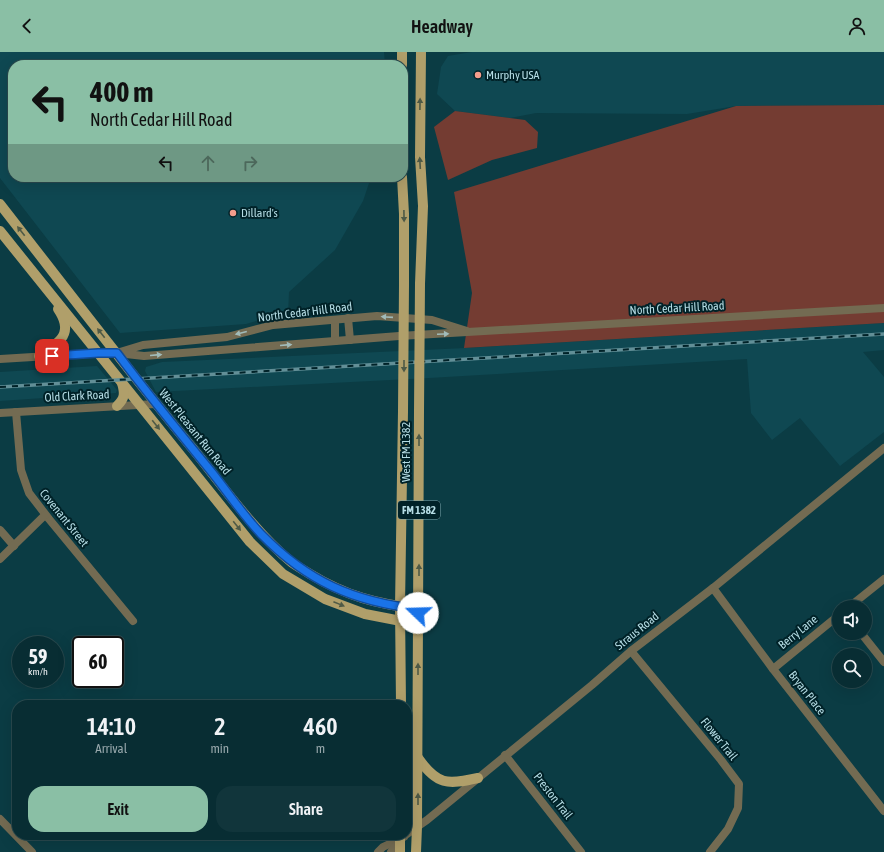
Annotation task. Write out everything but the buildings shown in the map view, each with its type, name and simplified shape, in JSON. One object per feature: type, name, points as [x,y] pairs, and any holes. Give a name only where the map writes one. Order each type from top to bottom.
[{"type":"main road","name":"West FM 1382","points":[[416,852],[419,620],[420,284],[423,206],[420,157],[421,52]]},
{"type":"main road","name":"West FM 1382","points":[[401,700],[400,607],[404,284],[402,182]]},
{"type":"main road","name":"West Pleasant Run Road","points":[[0,204],[117,353],[155,404],[260,533],[291,561],[329,585],[347,594],[369,601],[419,609]]},
{"type":"main road","points":[[0,231],[250,542],[283,574],[325,598],[365,614],[401,621],[419,620]]},
{"type":"main road","points":[[24,262],[62,315],[66,328],[64,336],[58,344],[39,356]]},
{"type":"main road","points":[[116,406],[124,399],[125,393],[120,380]]},
{"type":"main road","points":[[418,758],[428,772],[440,780],[457,783],[478,778]]},
{"type":"main road","points":[[400,852],[402,840]]},
{"type":"street","name":"North Cedar Hill Road","points":[[0,359],[98,353],[117,353],[144,356],[472,332],[884,308]]},
{"type":"street","name":"North Cedar Hill Road","points":[[117,353],[143,345],[227,337],[273,325],[376,316],[432,320],[472,332]]},
{"type":"street","points":[[348,318],[350,340]]},
{"type":"street","points":[[335,320],[335,341]]},
{"type":"street","name":"Old Clark Road","points":[[0,413],[155,404]]},
{"type":"street","name":"Covenant Street","points":[[16,412],[21,470],[24,483],[29,493],[45,515],[133,621]]},
{"type":"street","name":"Straus Road","points":[[412,830],[592,685],[631,651],[713,588],[884,448]]},
{"type":"street","points":[[0,559],[45,515]]},
{"type":"street","points":[[0,530],[14,546]]},
{"type":"street","points":[[858,600],[884,579]]},
{"type":"street","name":"Bryan Place","points":[[713,588],[773,669],[884,811]]},
{"type":"street","name":"Berry Lane","points":[[773,669],[832,621]]},
{"type":"street","points":[[867,640],[884,662]]},
{"type":"street","name":"Flower Trail","points":[[631,651],[739,784],[738,808],[728,829],[710,852]]},
{"type":"street","name":"Preston Trail","points":[[506,755],[581,852]]},
{"type":"street","points":[[0,819],[12,831]]},
{"type":"street","points":[[20,840],[32,852]]},
{"type":"street","points":[[378,852],[383,847],[396,840]]},
{"type":"street","points":[[391,852],[400,840]]},
{"type":"shaded area","points":[[0,52],[384,52],[385,60],[8,60],[8,182],[369,182],[363,201],[335,250],[289,292],[288,316],[269,317],[246,324],[120,333],[0,178]]},
{"type":"shaded area","points":[[472,52],[884,52],[884,105],[736,106],[687,114],[536,113],[510,118],[455,111],[437,94],[441,67],[448,56]]},
{"type":"shaded area","points":[[884,105],[884,323],[464,348],[472,293],[454,192],[736,106]]},
{"type":"shaded area","points":[[455,111],[525,120],[538,132],[537,148],[492,160],[448,180],[434,127]]},
{"type":"shaded area","points":[[884,323],[884,350],[863,352],[884,377],[884,432],[840,466],[800,418],[772,440],[751,413],[747,359],[429,378],[156,392],[145,371],[146,367],[162,362],[466,348]]},
{"type":"shaded area","points":[[97,366],[117,390],[116,393],[0,401],[0,372]]},
{"type":"railway","points":[[0,387],[884,334]]},
{"type":"place","name":"Murphy USA","points":[[478,75]]},
{"type":"place","name":"Dillard's","points":[[233,213]]},
{"type":"route","points":[[52,356],[117,353],[155,404],[260,533],[291,561],[329,585],[347,594],[369,601],[419,609],[418,613]]}]
